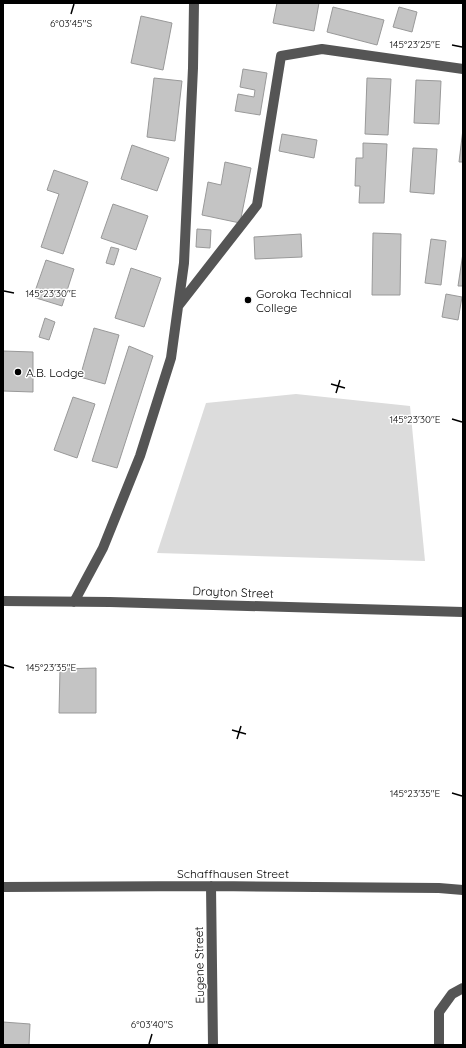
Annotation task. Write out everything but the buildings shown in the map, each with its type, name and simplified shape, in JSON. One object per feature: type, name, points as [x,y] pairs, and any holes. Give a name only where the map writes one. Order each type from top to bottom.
[{"type":"street","points":[[74,602],[103,548],[140,456],[171,358],[184,263],[193,68],[194,3]]},
{"type":"street","points":[[178,306],[257,205],[281,56],[322,49],[463,69]]},
{"type":"street","name":"Drayton Street","points":[[3,601],[463,612]]},
{"type":"street","name":"Schaffhausen Street","points":[[3,887],[211,886],[439,888],[463,890]]},
{"type":"street","name":"Eugene Street","points":[[211,886],[214,1045]]},
{"type":"street","points":[[439,1045],[439,1012],[452,994],[463,988]]},
{"type":"shaded area","points":[[296,394],[410,406],[425,561],[157,553],[206,403]]},
{"type":"place","name":"Goroka Technical College","points":[[248,300]]},
{"type":"place","name":"A.B. Lodge","points":[[18,372]]}]
